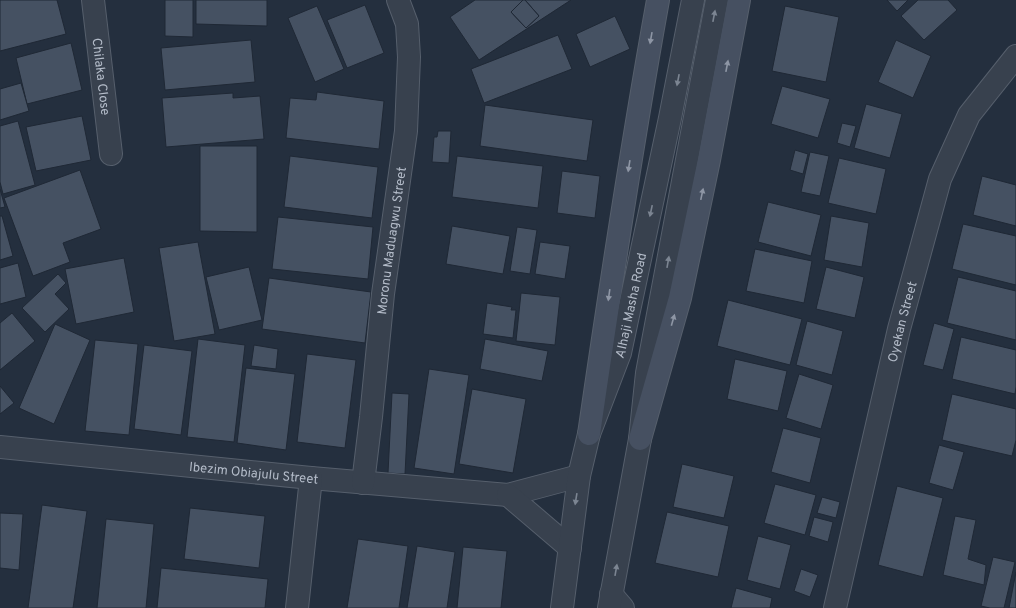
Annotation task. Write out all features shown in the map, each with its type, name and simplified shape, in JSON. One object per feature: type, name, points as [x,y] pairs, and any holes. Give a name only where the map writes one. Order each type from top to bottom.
[{"type":"main road","points":[[589,434],[632,144],[658,0]]},
{"type":"main road","points":[[640,439],[680,298],[709,160],[739,0]]},
{"type":"street","name":"Chilaka Close","points":[[93,0],[111,154]]},
{"type":"street","name":"Moronu Maduagwu Street","points":[[363,483],[383,294],[406,131],[409,57],[406,24],[398,0]]},
{"type":"street","name":"Alhaji Masha Road","points":[[562,608],[579,476],[589,434],[620,353],[670,118],[693,0]]},
{"type":"street","name":"Alhaji Masha Road","points":[[615,603],[640,439],[647,373],[717,0]]},
{"type":"street","name":"Oyekan Street","points":[[835,608],[899,329],[940,179],[969,115],[1016,56]]},
{"type":"street","name":"Ibezim Obiajulu Street","points":[[0,447],[363,483],[508,495],[579,476]]},
{"type":"street","points":[[297,608],[311,478]]},
{"type":"street","points":[[508,495],[570,548]]},
{"type":"building","points":[[0,0],[57,0],[66,34],[0,51]]},
{"type":"building","points":[[165,0],[193,0],[193,37],[165,36]]},
{"type":"building","points":[[196,0],[267,0],[267,26],[196,24]]},
{"type":"building","points":[[475,0],[523,0],[511,12],[526,28],[539,16],[525,0],[571,0],[479,60],[450,17]]},
{"type":"building","points":[[523,0],[525,0],[539,16],[526,28],[511,12]]},
{"type":"building","points":[[887,0],[908,0],[897,11]]},
{"type":"building","points":[[918,0],[948,0],[957,10],[924,40],[901,16]]},
{"type":"building","points":[[365,5],[384,53],[347,68],[327,20]]},
{"type":"building","points":[[317,6],[344,69],[315,82],[288,18]]},
{"type":"building","points":[[785,6],[839,17],[826,82],[772,71]]},
{"type":"building","points":[[615,16],[630,49],[590,67],[576,34]]},
{"type":"building","points":[[558,35],[572,69],[484,103],[471,69]]},
{"type":"building","points":[[251,40],[255,82],[165,90],[161,48]]},
{"type":"building","points":[[896,40],[931,56],[913,98],[878,82]]},
{"type":"building","points":[[71,43],[82,90],[27,104],[16,58]]},
{"type":"building","points":[[21,83],[29,111],[0,120],[0,89]]},
{"type":"building","points":[[782,86],[830,99],[818,138],[771,124]]},
{"type":"building","points":[[317,92],[384,101],[379,149],[286,138],[290,98],[316,100]]},
{"type":"building","points":[[233,93],[233,98],[260,96],[264,139],[166,147],[162,98]]},
{"type":"building","points":[[866,104],[902,114],[890,158],[854,148]]},
{"type":"building","points":[[485,105],[593,120],[587,161],[480,146]]},
{"type":"building","points":[[82,116],[91,160],[36,171],[26,127]]},
{"type":"building","points":[[18,121],[35,185],[3,194],[0,182],[0,126]]},
{"type":"building","points":[[842,123],[856,126],[850,147],[837,143]]},
{"type":"building","points":[[438,131],[451,131],[449,163],[432,162],[434,137],[437,137]]},
{"type":"building","points":[[200,146],[257,146],[257,232],[200,231]]},
{"type":"building","points":[[795,150],[808,154],[803,174],[790,170]]},
{"type":"building","points":[[810,152],[829,156],[820,196],[801,192]]},
{"type":"building","points":[[290,156],[378,167],[372,218],[284,207]]},
{"type":"building","points":[[457,156],[543,166],[538,208],[452,197]]},
{"type":"building","points":[[839,158],[886,169],[876,214],[828,203]]},
{"type":"building","points":[[80,170],[101,229],[63,243],[70,262],[33,276],[4,198]]},
{"type":"building","points":[[562,171],[600,176],[595,218],[557,213]]},
{"type":"building","points":[[982,176],[1016,185],[1016,226],[973,215]]},
{"type":"building","points":[[0,189],[5,207],[0,208]]},
{"type":"building","points":[[768,202],[821,215],[811,256],[758,242]]},
{"type":"building","points":[[0,216],[2,216],[13,256],[0,260]]},
{"type":"building","points":[[831,216],[869,223],[862,267],[824,260]]},
{"type":"building","points":[[278,217],[373,227],[368,279],[272,269]]},
{"type":"building","points":[[963,224],[1016,236],[1016,285],[952,269]]},
{"type":"building","points":[[452,226],[510,236],[503,274],[446,264]]},
{"type":"building","points":[[517,227],[537,230],[530,274],[510,271]]},
{"type":"building","points":[[198,242],[215,334],[174,341],[159,248]]},
{"type":"building","points":[[540,242],[570,246],[565,279],[535,274]]},
{"type":"building","points":[[755,249],[812,261],[804,303],[746,291]]},
{"type":"building","points":[[124,258],[134,312],[76,324],[65,269]]},
{"type":"building","points":[[18,263],[26,297],[0,304],[0,268]]},
{"type":"building","points":[[249,267],[262,320],[219,330],[206,277]]},
{"type":"building","points":[[826,267],[864,277],[855,318],[816,309]]},
{"type":"building","points":[[58,274],[66,283],[55,294],[69,309],[45,332],[22,308]]},
{"type":"building","points":[[958,277],[1016,291],[1016,340],[947,323]]},
{"type":"building","points":[[269,278],[371,292],[365,343],[262,329]]},
{"type":"building","points":[[521,293],[560,297],[555,345],[516,341]]},
{"type":"building","points":[[728,300],[802,319],[790,365],[717,346]]},
{"type":"building","points":[[487,303],[512,307],[511,310],[516,310],[513,338],[483,334]]},
{"type":"building","points":[[12,313],[35,341],[0,370],[0,323]]},
{"type":"building","points":[[807,321],[843,331],[832,375],[796,365]]},
{"type":"building","points":[[934,323],[954,329],[943,370],[923,365]]},
{"type":"building","points":[[55,324],[90,340],[54,424],[19,408]]},
{"type":"building","points":[[961,337],[1016,350],[1015,394],[952,379]]},
{"type":"building","points":[[198,339],[245,345],[234,442],[187,437]]},
{"type":"building","points":[[485,339],[548,351],[542,381],[480,369]]},
{"type":"building","points":[[95,340],[138,344],[129,435],[85,431]]},
{"type":"building","points":[[144,345],[192,351],[181,435],[134,429]]},
{"type":"building","points":[[254,345],[278,349],[276,369],[251,366]]},
{"type":"building","points":[[307,354],[356,360],[345,448],[297,442]]},
{"type":"building","points":[[735,359],[787,371],[778,411],[727,399]]},
{"type":"building","points":[[246,368],[295,374],[286,450],[237,443]]},
{"type":"building","points":[[429,369],[469,375],[454,474],[414,468]]},
{"type":"building","points":[[799,374],[833,385],[821,429],[786,418]]},
{"type":"building","points":[[0,386],[14,403],[0,414]]},
{"type":"building","points":[[472,389],[526,399],[513,473],[459,464]]},
{"type":"building","points":[[392,393],[409,394],[405,474],[388,473]]},
{"type":"building","points":[[952,394],[1016,409],[1016,440],[1012,456],[942,440]]},
{"type":"building","points":[[783,428],[821,438],[810,483],[771,472]]},
{"type":"building","points":[[939,445],[964,452],[953,490],[929,483]]},
{"type":"building","points":[[682,464],[734,476],[724,518],[673,507]]},
{"type":"building","points":[[775,484],[816,495],[805,535],[764,523]]},
{"type":"building","points":[[897,486],[943,498],[923,577],[878,565]]},
{"type":"building","points":[[822,497],[840,502],[836,518],[817,513]]},
{"type":"building","points":[[42,505],[87,511],[73,608],[28,608]]},
{"type":"building","points":[[190,508],[265,516],[259,568],[184,559]]},
{"type":"building","points":[[667,512],[729,526],[718,577],[655,563]]},
{"type":"building","points":[[0,513],[23,514],[19,570],[0,568]]},
{"type":"building","points":[[955,516],[976,520],[968,559],[986,565],[984,585],[943,575]]},
{"type":"building","points":[[814,517],[833,522],[828,542],[809,536]]},
{"type":"building","points":[[106,519],[154,524],[146,608],[97,608]]},
{"type":"building","points":[[758,536],[791,545],[780,589],[747,580]]},
{"type":"building","points":[[358,539],[408,546],[399,608],[347,608]]},
{"type":"building","points":[[417,546],[455,552],[447,608],[407,608]]},
{"type":"building","points":[[463,547],[507,551],[501,608],[457,608]]},
{"type":"building","points":[[993,557],[1015,562],[1004,608],[990,608],[981,606]]},
{"type":"building","points":[[161,568],[268,579],[265,608],[157,608]]},
{"type":"building","points":[[801,569],[818,575],[810,597],[794,591]]},
{"type":"building","points":[[1016,572],[1016,608],[1009,608]]},
{"type":"building","points":[[736,588],[772,598],[770,608],[731,608]]}]
